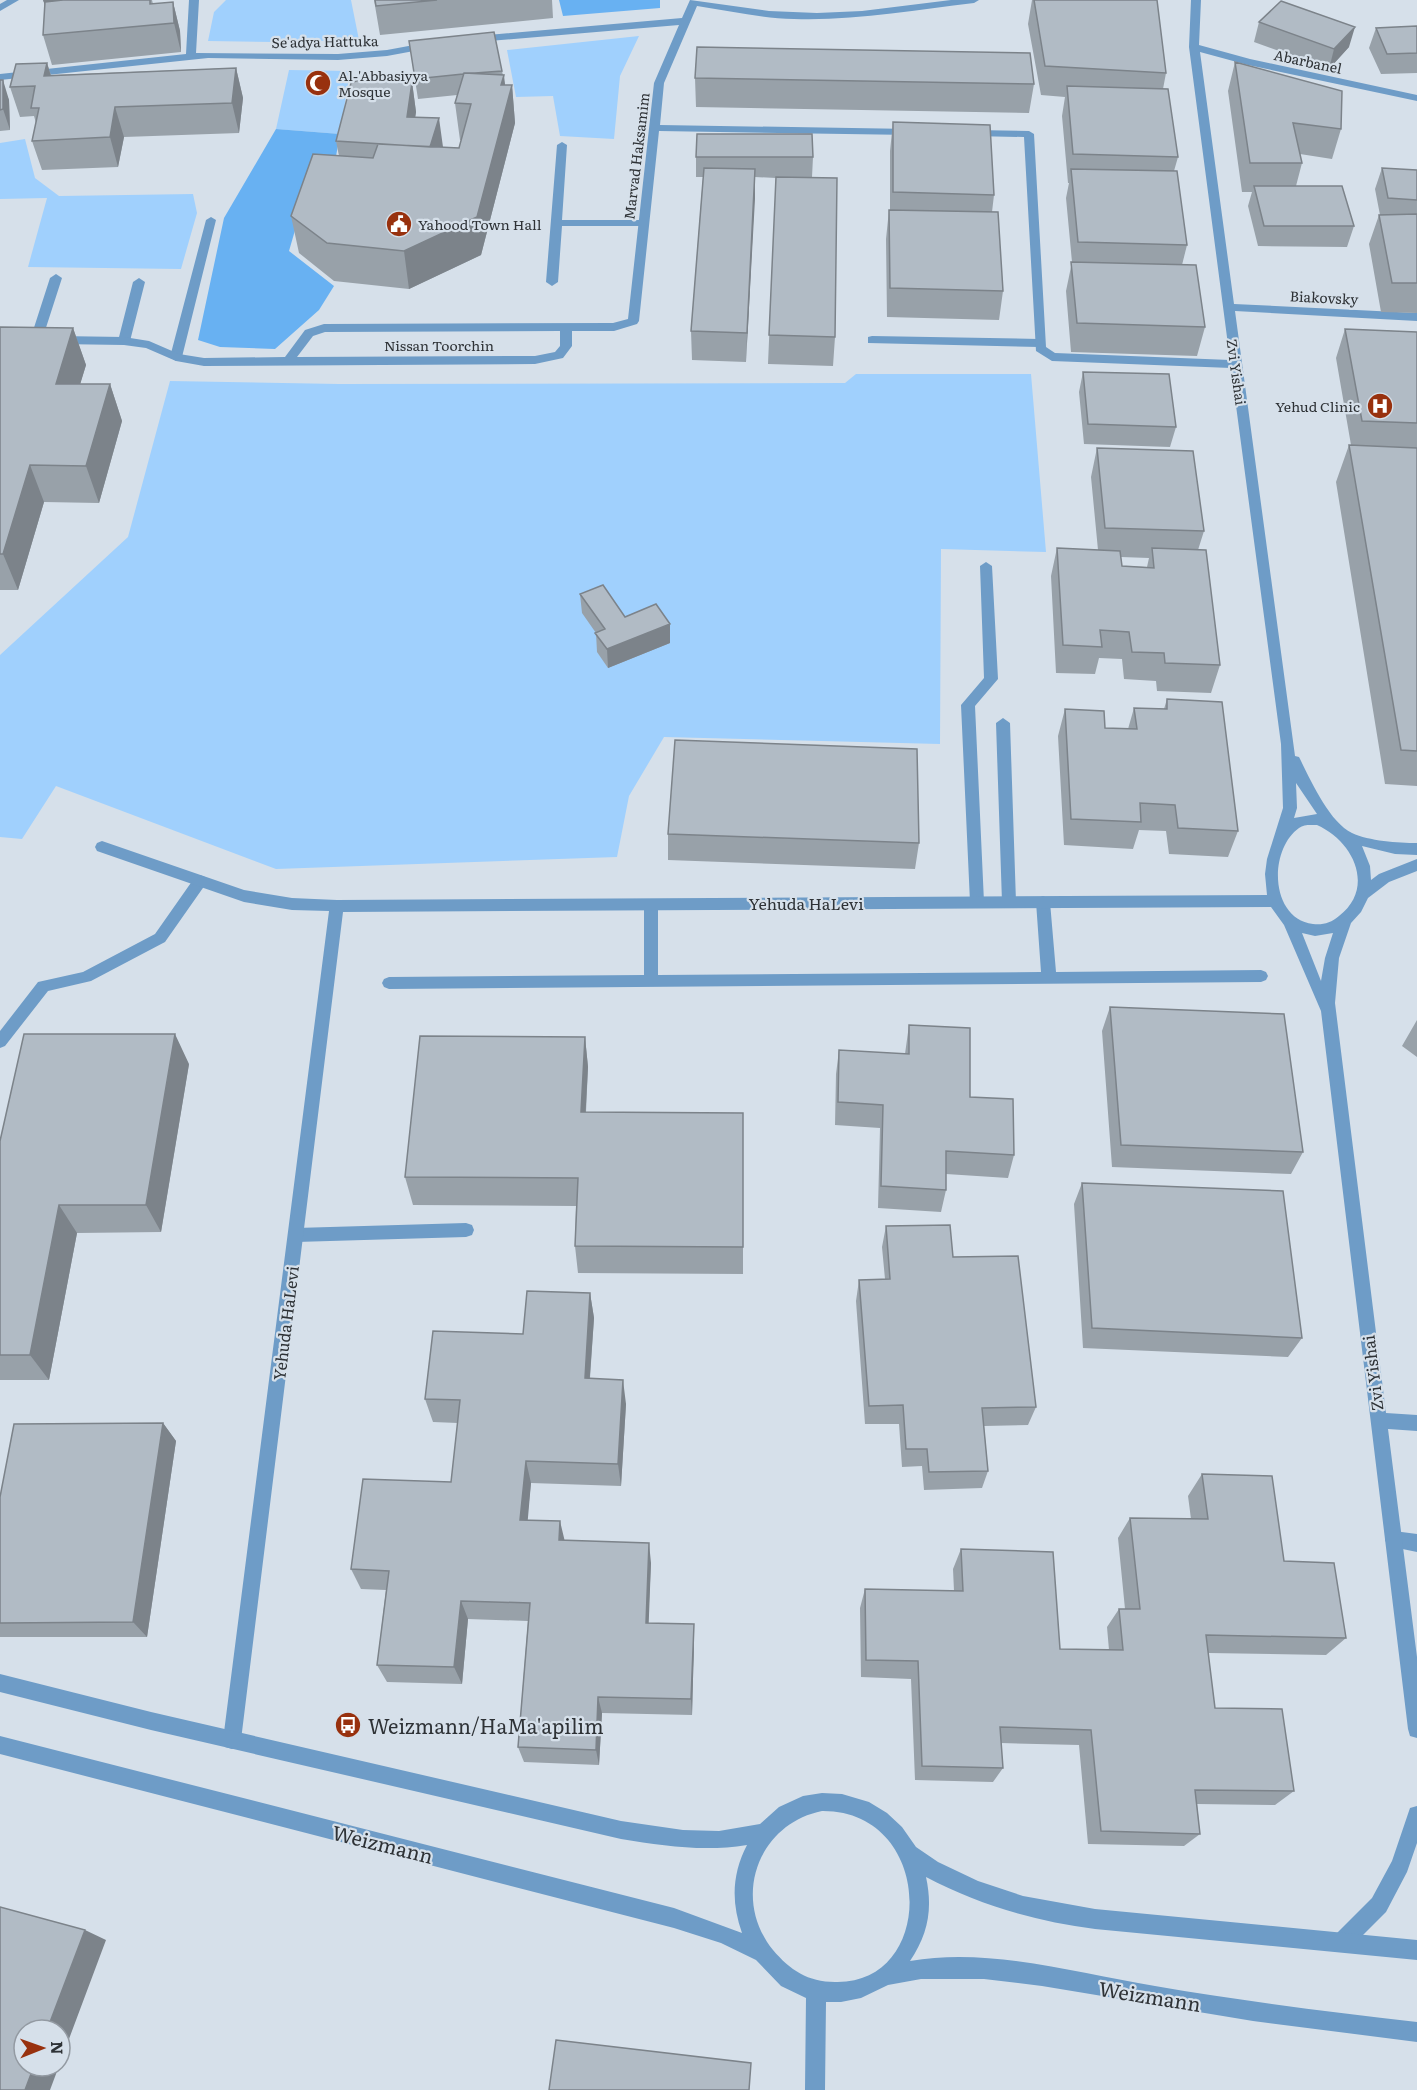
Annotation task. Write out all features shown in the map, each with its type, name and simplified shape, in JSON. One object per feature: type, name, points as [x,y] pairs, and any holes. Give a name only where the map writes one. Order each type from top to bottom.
[{"type":"street","points":[[0,8],[14,0]]},
{"type":"street","points":[[191,57],[194,0]]},
{"type":"street","points":[[694,2],[767,14],[797,16],[841,14],[974,0]]},
{"type":"street","name":"Zvi Yishai","points":[[1196,0],[1194,46],[1288,744],[1290,808],[1282,838]]},
{"type":"street","name":"Marvad Haksamim","points":[[633,321],[659,83],[694,2]]},
{"type":"street","points":[[470,39],[686,21]]},
{"type":"street","name":"Se'adya Hattuka","points":[[0,77],[208,55],[338,57],[387,53],[441,43]]},
{"type":"street","name":"Abarbanel","points":[[1194,46],[1248,62],[1417,98]]},
{"type":"street","points":[[653,128],[924,132]]},
{"type":"street","points":[[959,133],[1029,134],[1040,348],[1052,357],[1236,364]]},
{"type":"street","points":[[552,282],[562,145]]},
{"type":"street","points":[[176,357],[211,220]]},
{"type":"street","points":[[556,223],[643,223]]},
{"type":"street","name":"Nissan Toorchin","points":[[56,278],[32,340],[124,341],[149,345],[176,357],[204,362],[535,360],[559,356],[566,346],[566,327]]},
{"type":"street","points":[[124,341],[139,282]]},
{"type":"street","name":"Biakovsky","points":[[1228,307],[1417,317]]},
{"type":"street","name":"Nissan Toorchin","points":[[288,361],[309,333],[324,328],[614,327],[633,321]]},
{"type":"street","points":[[872,340],[1039,343]]},
{"type":"street","points":[[977,902],[968,705],[991,679],[986,566]]},
{"type":"street","points":[[1003,723],[1010,902]]},
{"type":"street","name":"Zvi Yishai","points":[[1288,744],[1300,778],[1332,824]]},
{"type":"street","points":[[1318,819],[1332,824],[1350,838],[1358,851],[1364,868],[1362,894],[1356,909],[1345,921],[1335,927],[1321,930],[1306,928],[1290,922],[1280,912],[1271,878],[1282,838],[1292,825],[1304,820],[1318,819]]},
{"type":"street","points":[[1350,838],[1385,847],[1417,849]]},
{"type":"street","name":"Yehuda HaLevi","points":[[102,847],[244,896],[292,904],[337,906],[1276,901]]},
{"type":"street","points":[[1362,894],[1384,878],[1417,865]]},
{"type":"street","points":[[0,1042],[43,986],[86,977],[160,938],[200,881]]},
{"type":"street","points":[[1043,902],[1049,978]]},
{"type":"street","points":[[651,904],[651,981]]},
{"type":"street","name":"Yehuda HaLevi","points":[[232,1740],[337,906]]},
{"type":"street","name":"Zvi Yishai","points":[[1345,921],[1332,949],[1328,977],[1328,1017],[1417,1729]]},
{"type":"street","name":"Zvi Yishai","points":[[1290,922],[1328,1017]]},
{"type":"street","points":[[390,983],[1262,976]]},
{"type":"street","points":[[296,1235],[466,1230]]},
{"type":"street","points":[[1378,1420],[1417,1424]]},
{"type":"street","points":[[1394,1540],[1417,1543]]},
{"type":"street","points":[[0,1683],[232,1740],[621,1830],[683,1839],[719,1840],[766,1833]]},
{"type":"street","name":"Weizmann","points":[[0,1745],[674,1918],[724,1934],[763,1953]]},
{"type":"street","points":[[820,1802],[846,1803],[871,1814],[893,1831],[910,1855],[918,1883],[918,1922],[912,1941],[896,1966],[873,1985],[845,1994],[816,1992],[791,1982],[770,1964],[754,1940],[745,1913],[744,1890],[747,1867],[756,1846],[772,1824],[795,1809],[820,1802]]},
{"type":"street","points":[[1342,1942],[1379,1905],[1400,1865],[1417,1815]]},
{"type":"street","points":[[910,1855],[970,1889],[1020,1906],[1103,1920],[1417,1950]]},
{"type":"street","name":"Weizmann","points":[[883,1977],[925,1969],[962,1968],[1024,1973],[1315,2020],[1416,2030]]},
{"type":"street","points":[[815,2090],[816,1992]]},
{"type":"shaded area","points":[[226,0],[351,0],[359,40],[208,41],[214,12]]},
{"type":"shaded area","points":[[559,0],[660,0],[660,8],[563,16]]},
{"type":"shaded area","points":[[639,36],[620,76],[614,139],[560,136],[553,96],[516,97],[507,50]]},
{"type":"shaded area","points":[[289,70],[350,71],[340,134],[276,129]]},
{"type":"shaded area","points":[[276,129],[340,134],[331,184],[309,182],[289,251],[334,286],[319,310],[275,349],[220,347],[198,340],[224,218]]},
{"type":"shaded area","points":[[25,139],[35,178],[59,196],[193,194],[197,213],[181,269],[28,267],[47,198],[0,199],[0,143]]},
{"type":"shaded area","points":[[856,374],[1031,374],[1046,552],[941,549],[940,744],[664,737],[629,796],[617,857],[276,869],[56,786],[22,839],[0,837],[0,655],[128,537],[170,381],[339,384],[845,383]]},
{"type":"building","points":[[150,0],[150,4],[173,2],[174,23],[43,35],[45,2]]},
{"type":"building","points":[[375,0],[437,0],[376,6]]},
{"type":"building","points":[[1034,0],[1157,0],[1166,73],[1045,66]]},
{"type":"building","points":[[1281,1],[1355,27],[1334,49],[1259,22]]},
{"type":"building","points":[[1417,26],[1417,53],[1387,54],[1376,28]]},
{"type":"building","points":[[494,32],[502,71],[415,79],[409,41]]},
{"type":"building","points":[[697,47],[1030,53],[1034,84],[695,78]]},
{"type":"building","points":[[1235,62],[1342,91],[1341,129],[1293,123],[1302,163],[1250,163]]},
{"type":"building","points":[[47,63],[44,76],[236,68],[232,103],[115,107],[110,137],[32,141],[39,108],[31,108],[35,86],[10,87],[16,64]]},
{"type":"building","points":[[464,73],[504,75],[501,85],[512,85],[477,217],[404,251],[327,243],[291,216],[313,154],[373,158],[378,144],[459,148],[471,104],[455,103]]},
{"type":"building","points":[[364,78],[400,78],[412,82],[407,117],[439,118],[430,147],[336,141],[351,83]]},
{"type":"building","points":[[0,80],[3,80],[3,109],[0,110]]},
{"type":"building","points":[[1067,86],[1168,89],[1178,157],[1073,154]]},
{"type":"building","points":[[893,122],[990,125],[994,195],[893,192]]},
{"type":"building","points":[[697,134],[812,134],[813,157],[696,157]]},
{"type":"building","points":[[704,168],[755,169],[747,333],[691,331]]},
{"type":"building","points":[[1382,168],[1417,170],[1417,200],[1388,198]]},
{"type":"building","points":[[1071,169],[1177,171],[1187,245],[1078,242]]},
{"type":"building","points":[[776,177],[837,178],[835,337],[769,335]]},
{"type":"building","points":[[1254,186],[1342,186],[1354,226],[1264,226]]},
{"type":"building","points":[[889,210],[998,212],[1003,291],[890,288]]},
{"type":"building","points":[[1417,214],[1417,283],[1392,283],[1379,215]]},
{"type":"building","points":[[1071,262],[1196,265],[1205,327],[1077,323]]},
{"type":"building","points":[[0,327],[73,328],[56,384],[110,384],[86,466],[30,465],[3,554],[0,554]]},
{"type":"building","points":[[1345,329],[1417,332],[1417,423],[1362,421]]},
{"type":"building","points":[[1083,372],[1169,374],[1176,427],[1088,424]]},
{"type":"building","points":[[1349,445],[1417,448],[1417,751],[1401,750]]},
{"type":"building","points":[[1097,448],[1193,451],[1204,531],[1105,528]]},
{"type":"building","points":[[1057,548],[1120,551],[1122,566],[1154,568],[1152,548],[1206,550],[1220,665],[1165,663],[1164,653],[1132,652],[1129,632],[1100,630],[1102,647],[1063,645]]},
{"type":"building","points":[[603,585],[625,617],[656,604],[670,624],[607,649],[595,633],[605,629],[580,594]]},
{"type":"building","points":[[1167,699],[1222,702],[1238,831],[1178,828],[1175,805],[1140,803],[1141,822],[1071,819],[1065,709],[1104,711],[1105,728],[1137,729],[1134,708],[1167,709]]},
{"type":"building","points":[[675,740],[917,749],[919,843],[668,834]]},
{"type":"building","points":[[1110,1007],[1284,1014],[1303,1152],[1121,1145]]},
{"type":"building","points":[[909,1025],[970,1028],[970,1097],[1013,1099],[1014,1155],[946,1151],[946,1190],[881,1186],[883,1105],[838,1102],[839,1050],[909,1054]]},
{"type":"building","points":[[24,1034],[175,1034],[146,1205],[59,1205],[30,1355],[0,1355],[0,1141]]},
{"type":"building","points":[[420,1036],[585,1037],[581,1112],[743,1113],[743,1247],[575,1246],[578,1178],[405,1177]]},
{"type":"building","points":[[1082,1183],[1283,1191],[1302,1338],[1092,1328]]},
{"type":"building","points":[[950,1225],[953,1257],[1018,1256],[1036,1407],[982,1408],[988,1471],[929,1472],[927,1449],[906,1449],[903,1405],[869,1406],[859,1280],[890,1279],[886,1226]]},
{"type":"building","points":[[527,1291],[590,1293],[585,1378],[623,1380],[618,1464],[526,1461],[520,1520],[560,1521],[559,1540],[649,1543],[646,1623],[694,1624],[691,1699],[598,1697],[596,1750],[518,1747],[530,1603],[461,1601],[454,1667],[377,1665],[389,1571],[351,1569],[363,1479],[451,1482],[460,1400],[425,1399],[433,1331],[523,1334]]},
{"type":"building","points":[[163,1423],[133,1622],[0,1623],[0,1497],[14,1424]]},
{"type":"building","points":[[1202,1474],[1272,1476],[1284,1561],[1334,1563],[1346,1638],[1206,1635],[1215,1708],[1282,1709],[1294,1791],[1195,1790],[1200,1834],[1101,1831],[1091,1730],[1000,1727],[1003,1768],[922,1766],[918,1661],[866,1660],[865,1589],[963,1591],[961,1549],[1053,1552],[1060,1649],[1123,1650],[1119,1609],[1140,1609],[1130,1518],[1208,1519]]},
{"type":"building","points":[[0,1907],[85,1930],[52,2018],[12,2018],[12,2078],[30,2078],[25,2090],[0,2090]]},
{"type":"building","points":[[556,2040],[751,2063],[749,2090],[549,2090]]},
{"type":"place","name":"Al-'Abbasiyya Mosque","points":[[318,83]]},
{"type":"place","name":"Yahood Town Hall","points":[[399,224]]},
{"type":"place","name":"Yehud Clinic","points":[[1380,406]]},
{"type":"place","name":"Weizmann/HaMa'apilim","points":[[348,1725]]}]
